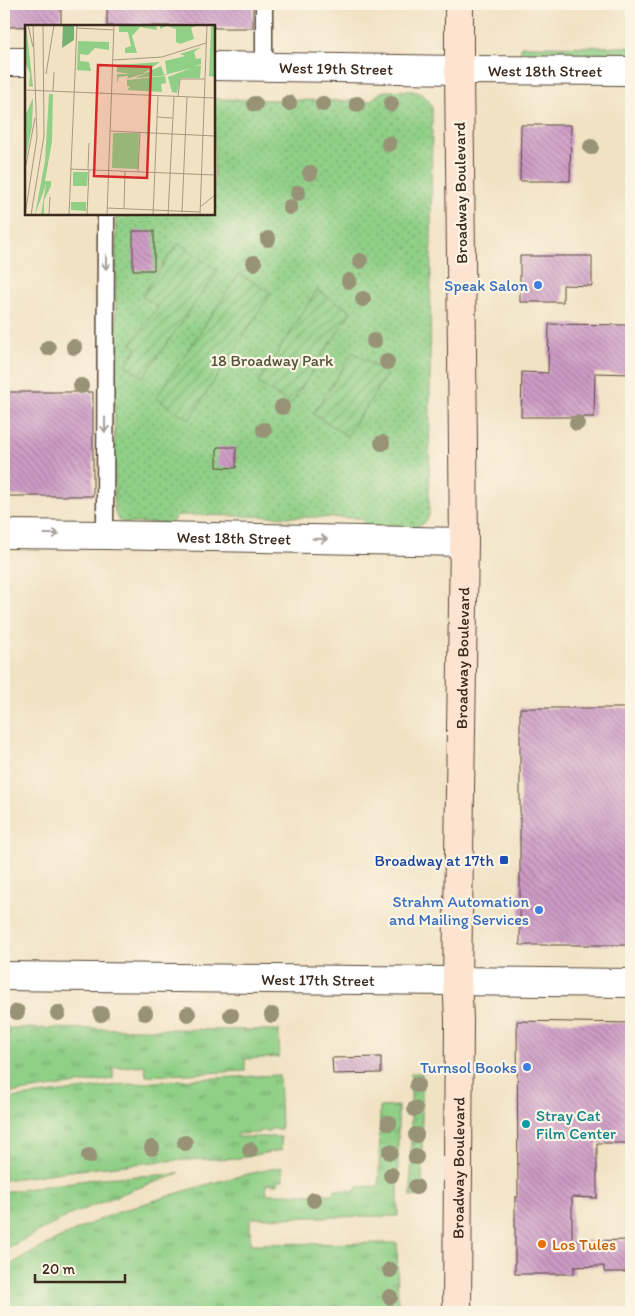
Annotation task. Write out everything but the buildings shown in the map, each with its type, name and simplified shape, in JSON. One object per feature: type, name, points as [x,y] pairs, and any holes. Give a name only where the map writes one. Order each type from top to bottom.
[{"type":"main road","name":"Broadway Boulevard","points":[[457,1312],[459,1029],[457,980],[464,542],[460,4]]},
{"type":"street","points":[[4,62],[25,62]]},
{"type":"street","name":"West 19th Street","points":[[215,66],[459,70]]},
{"type":"street","name":"West 18th Street","points":[[459,70],[631,71]]},
{"type":"street","name":"West 18th Street","points":[[4,534],[464,542]]},
{"type":"street","name":"West 17th Street","points":[[4,976],[631,983]]},
{"type":"lane","points":[[264,4],[264,67]]},
{"type":"lane","points":[[105,535],[106,215]]},
{"type":"green space","points":[[521,46],[631,47],[631,59],[521,58]]},
{"type":"green space","name":"18 Broadway Park","points":[[413,91],[424,96],[432,108],[429,514],[427,519],[421,525],[407,528],[369,527],[360,518],[179,515],[170,523],[123,523],[117,518],[114,509],[116,215],[215,215],[215,99],[370,101],[381,92]]},
{"type":"green space","points":[[178,243],[218,271],[143,377],[126,365],[137,348],[131,344],[158,307],[142,296]]},
{"type":"green space","points":[[239,274],[271,293],[189,420],[156,398]]},
{"type":"green space","points":[[317,290],[351,311],[291,404],[258,383]]},
{"type":"green space","points":[[353,352],[387,374],[347,436],[313,414]]},
{"type":"green space","points":[[4,1028],[279,1030],[279,1057],[245,1059],[245,1071],[146,1076],[145,1065],[113,1068],[113,1079],[11,1093],[9,1081],[4,1081]]},
{"type":"green space","points":[[411,1073],[422,1073],[422,1196],[411,1197]]},
{"type":"green space","points":[[279,1075],[281,1129],[238,1134],[237,1137],[281,1137],[281,1150],[240,1158],[163,1161],[4,1180],[4,1099],[118,1085]]},
{"type":"green space","points":[[398,1106],[398,1216],[250,1218],[250,1244],[397,1243],[398,1312],[4,1312],[4,1268],[70,1233],[130,1208],[217,1182],[282,1167],[283,1180],[278,1180],[278,1184],[266,1184],[267,1194],[334,1194],[335,1190],[356,1191],[356,1187],[379,1186],[380,1107]]},
{"type":"green space","points":[[179,1174],[129,1191],[70,1215],[4,1250],[4,1192],[101,1178]]},
{"type":"place","name":"Speak Salon","points":[[538,285]]},
{"type":"place","name":"Broadway at 17th","points":[[504,860]]},
{"type":"place","name":"Strahm Automation and Mailing Services","points":[[539,910]]},
{"type":"place","name":"Turnsol Books","points":[[527,1067]]},
{"type":"place","name":"Stray Cat Film Center","points":[[526,1124]]},
{"type":"place","name":"Los Tules","points":[[542,1244]]}]
